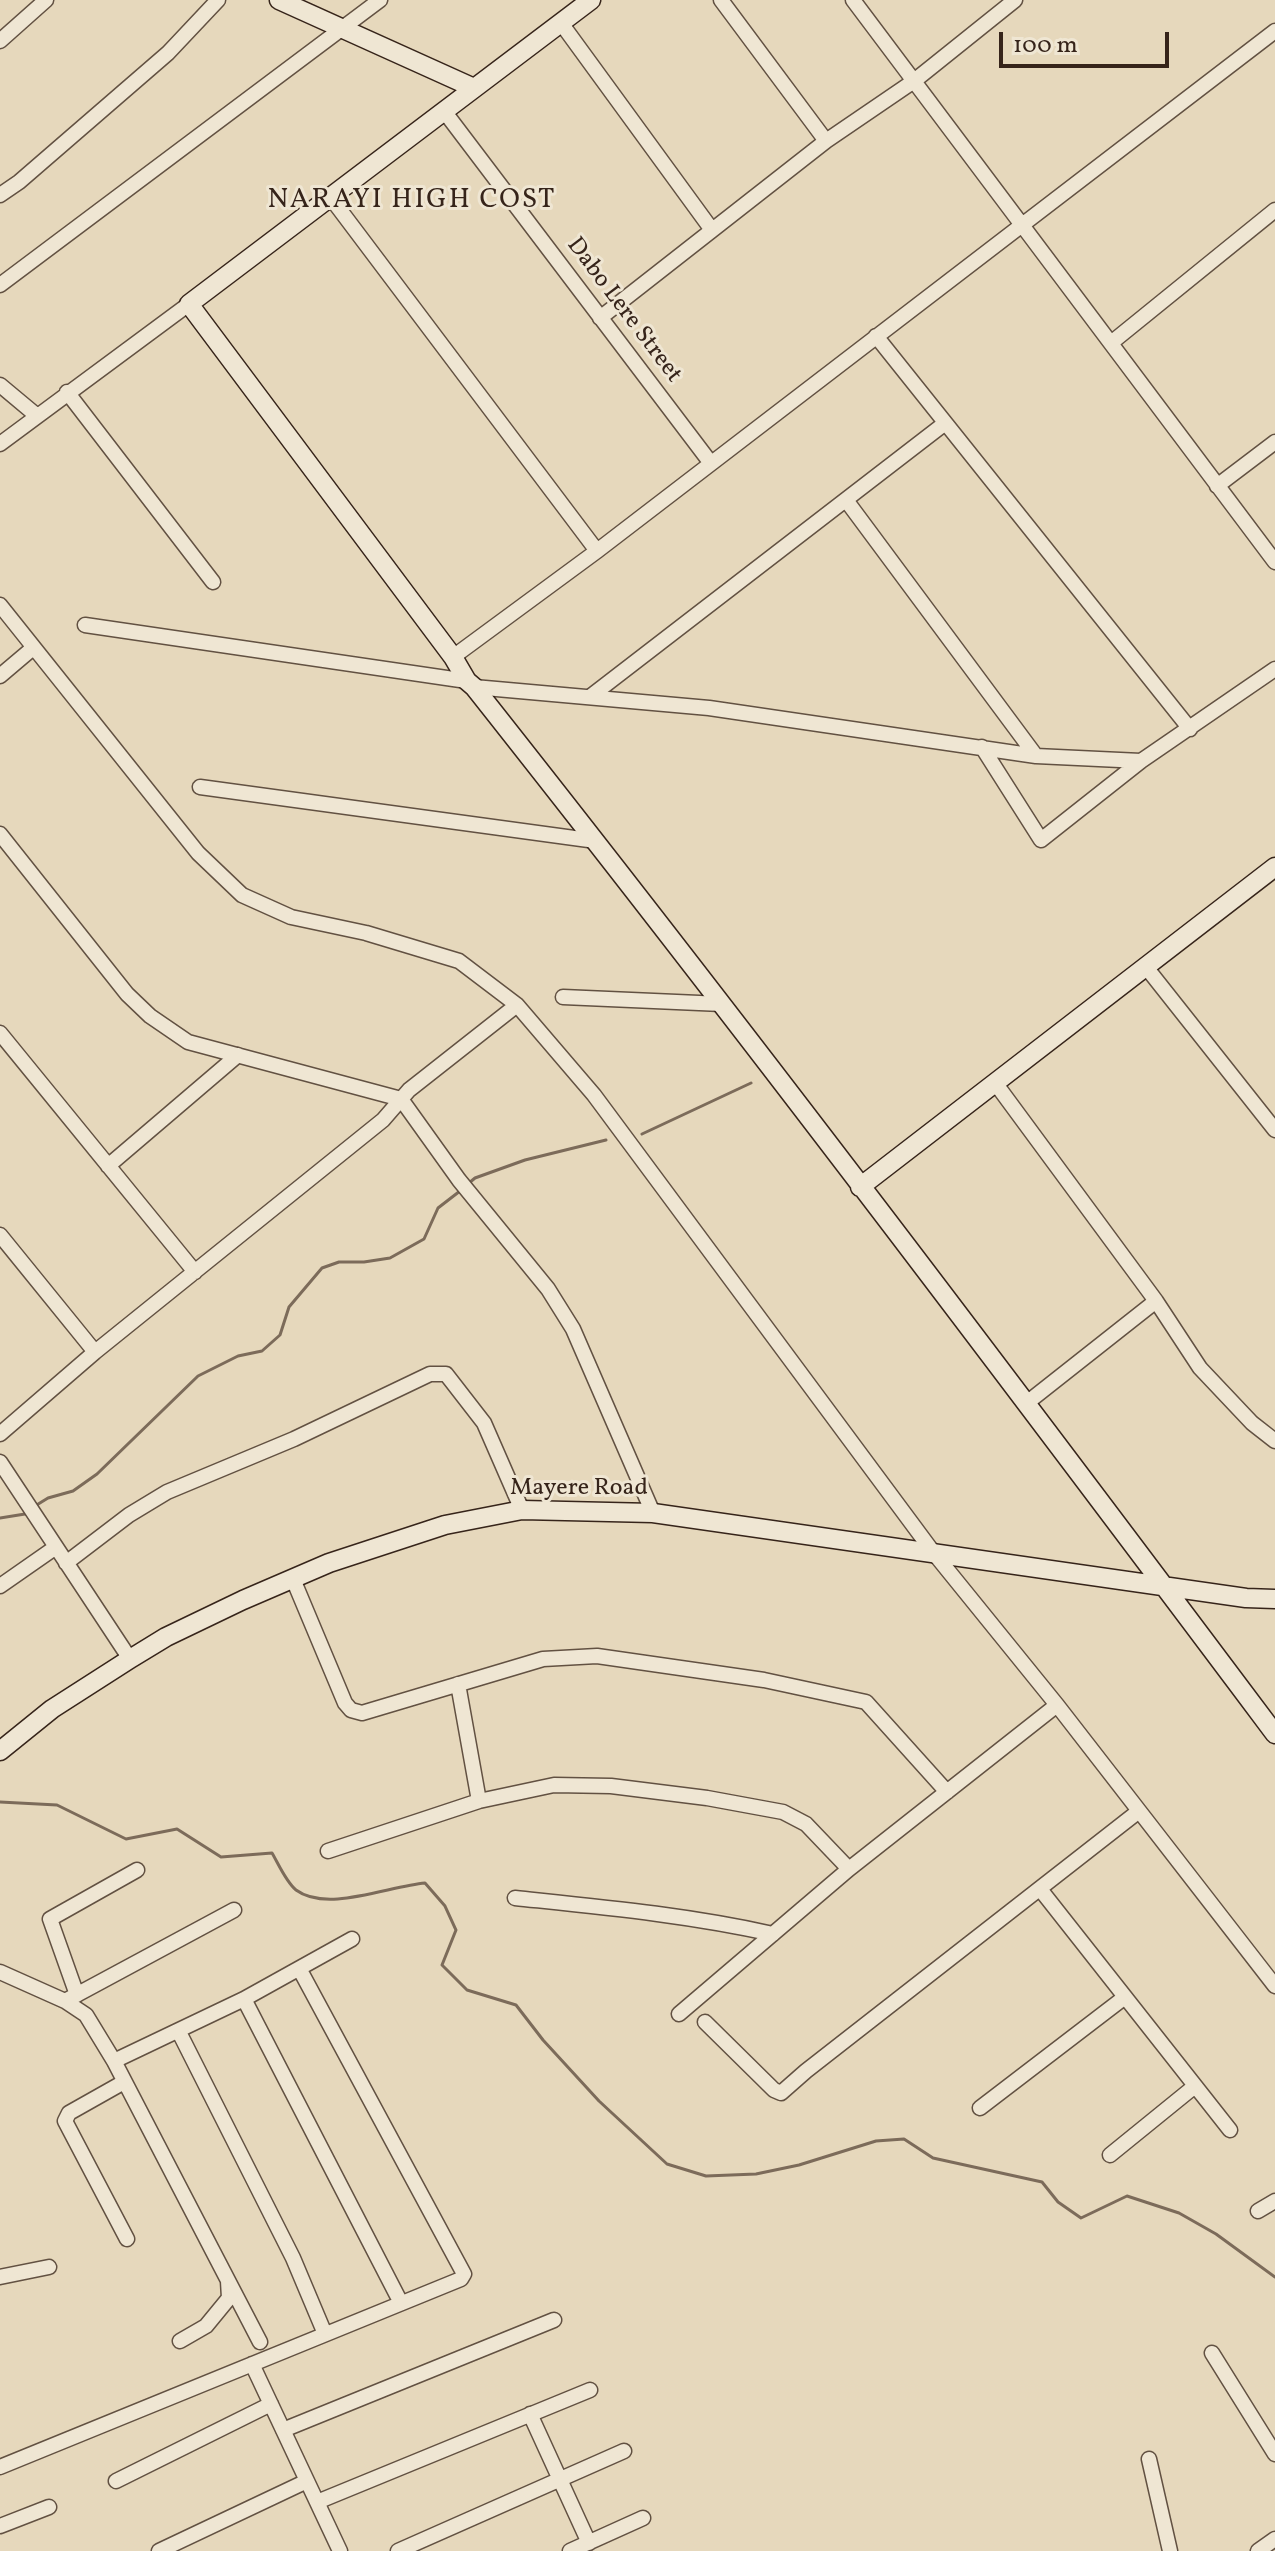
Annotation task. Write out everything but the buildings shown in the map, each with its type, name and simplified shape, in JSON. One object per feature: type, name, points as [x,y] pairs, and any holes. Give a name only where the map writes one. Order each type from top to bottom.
[{"type":"street","points":[[0,41],[46,0]]},
{"type":"street","points":[[0,195],[168,53],[218,0]]},
{"type":"street","points":[[279,0],[474,88]]},
{"type":"street","points":[[0,285],[380,0]]},
{"type":"street","points":[[0,444],[591,0]]},
{"type":"street","points":[[721,0],[826,141]]},
{"type":"street","points":[[853,0],[1275,562]]},
{"type":"street","points":[[600,318],[826,141],[914,81],[1015,0]]},
{"type":"street","points":[[561,23],[712,230]]},
{"type":"street","points":[[453,657],[597,551],[1275,31]]},
{"type":"street","name":"Dabo Lere Street","points":[[444,111],[710,462]]},
{"type":"street","points":[[331,198],[597,551]]},
{"type":"street","points":[[1111,343],[1275,210]]},
{"type":"street","points":[[189,304],[470,684],[596,841],[1028,1402],[1275,1734]]},
{"type":"street","points":[[876,336],[1190,729]]},
{"type":"street","points":[[0,385],[36,415]]},
{"type":"street","points":[[67,392],[213,582]]},
{"type":"street","points":[[591,696],[944,424]]},
{"type":"street","points":[[1217,486],[1275,442]]},
{"type":"street","points":[[846,500],[1036,756]]},
{"type":"street","points":[[0,605],[198,853],[242,895],[291,917],[366,933],[459,961],[517,1005],[594,1095],[933,1552],[1057,1705],[1275,1986]]},
{"type":"street","points":[[85,625],[470,684],[709,708],[1036,756],[1141,761]]},
{"type":"street","points":[[0,676],[33,648]]},
{"type":"street","points":[[982,747],[1041,840],[1141,761],[1275,669]]},
{"type":"street","points":[[200,787],[596,841]]},
{"type":"street","points":[[0,834],[127,994],[150,1016],[188,1042],[401,1099],[459,1180],[548,1289],[573,1329],[653,1513]]},
{"type":"street","points":[[860,1187],[1275,867]]},
{"type":"street","points":[[1146,967],[1275,1130]]},
{"type":"street","points":[[563,997],[722,1004]]},
{"type":"street","points":[[0,1434],[95,1352],[383,1120],[401,1099],[517,1005]]},
{"type":"street","points":[[0,1034],[195,1272]]},
{"type":"street","points":[[108,1166],[238,1055]]},
{"type":"street","points":[[996,1084],[1156,1301],[1200,1368],[1252,1423],[1275,1441]]},
{"type":"street","points":[[0,1235],[95,1352]]},
{"type":"street","points":[[1028,1402],[1156,1301]]},
{"type":"street","points":[[66,1563],[129,1515],[167,1492],[294,1439],[430,1374],[446,1374],[484,1423],[522,1510]]},
{"type":"street","points":[[0,1462],[130,1659]]},
{"type":"street","name":"Mayere Road","points":[[0,1751],[52,1709],[166,1637],[329,1563],[445,1525],[522,1510],[653,1513],[1246,1598],[1275,1599]]},
{"type":"street","points":[[0,1586],[56,1547]]},
{"type":"street","points":[[293,1579],[345,1703],[351,1710],[362,1713],[543,1659],[597,1656],[764,1680],[866,1702],[947,1792]]},
{"type":"street","points":[[458,1684],[479,1801]]},
{"type":"street","points":[[679,2014],[849,1869],[1057,1705]]},
{"type":"street","points":[[328,1851],[479,1801],[554,1785],[611,1786],[783,1812],[806,1824],[849,1869]]},
{"type":"street","points":[[705,2022],[774,2090],[781,2093],[1139,1811]]},
{"type":"street","points":[[137,1870],[50,1919],[71,1998],[86,2015],[114,2061],[260,2342]]},
{"type":"street","points":[[1040,1889],[1230,2130]]},
{"type":"street","points":[[515,1898],[616,1908],[773,1934]]},
{"type":"street","points":[[6,1974],[71,1998],[234,1910]]},
{"type":"street","points":[[114,2061],[244,1999],[352,1939]]},
{"type":"street","points":[[0,2467],[461,2279],[463,2268],[300,1970]]},
{"type":"street","points":[[980,2108],[1125,1997]]},
{"type":"street","points":[[244,1999],[401,2303]]},
{"type":"street","points":[[179,2032],[293,2258],[325,2334]]},
{"type":"street","points":[[124,2082],[69,2113],[65,2121],[127,2239]]},
{"type":"street","points":[[1110,2155],[1195,2086]]},
{"type":"street","points":[[1258,2211],[1275,2201]]},
{"type":"street","points":[[0,2277],[49,2267]]},
{"type":"street","points":[[180,2341],[206,2326],[229,2298],[228,2276]]},
{"type":"street","points":[[283,2430],[554,2320]]},
{"type":"street","points":[[1212,2353],[1275,2454]]},
{"type":"street","points":[[252,2364],[340,2551]]},
{"type":"street","points":[[317,2502],[590,2390]]},
{"type":"street","points":[[116,2481],[271,2404]]},
{"type":"street","points":[[530,2414],[589,2543]]},
{"type":"street","points":[[398,2551],[624,2451]]},
{"type":"street","points":[[1149,2459],[1170,2551]]},
{"type":"street","points":[[159,2551],[307,2481]]},
{"type":"street","points":[[0,2526],[49,2507]]},
{"type":"street","points":[[570,2551],[643,2518]]},
{"type":"street","points":[[1258,2551],[1275,2539]]},
{"type":"waterway","points":[[642,1134],[751,1083]]},
{"type":"waterway","points":[[469,1183],[525,1160],[606,1140]]},
{"type":"waterway","points":[[35,1506],[48,1498],[73,1491],[97,1474],[198,1376],[238,1356],[262,1351],[280,1335],[289,1307],[322,1268],[339,1262],[390,1258],[424,1239],[438,1208],[460,1191]]},
{"type":"waterway","points":[[0,1518],[29,1511]]},
{"type":"waterway","points":[[0,1802],[57,1805],[126,1839],[177,1829],[221,1857],[272,1853],[292,1887],[309,1896],[324,1899],[341,1899],[425,1883],[445,1906],[456,1930],[442,1965],[467,1990],[516,2005],[543,2040],[599,2101],[667,2164],[706,2176],[756,2174],[799,2165],[876,2141],[904,2139],[933,2158],[1042,2182],[1058,2202],[1081,2218],[1127,2196],[1179,2213],[1216,2234],[1275,2277]]},
{"type":"district","name":"NARAYI HIGH COST","points":[[412,202]]}]
